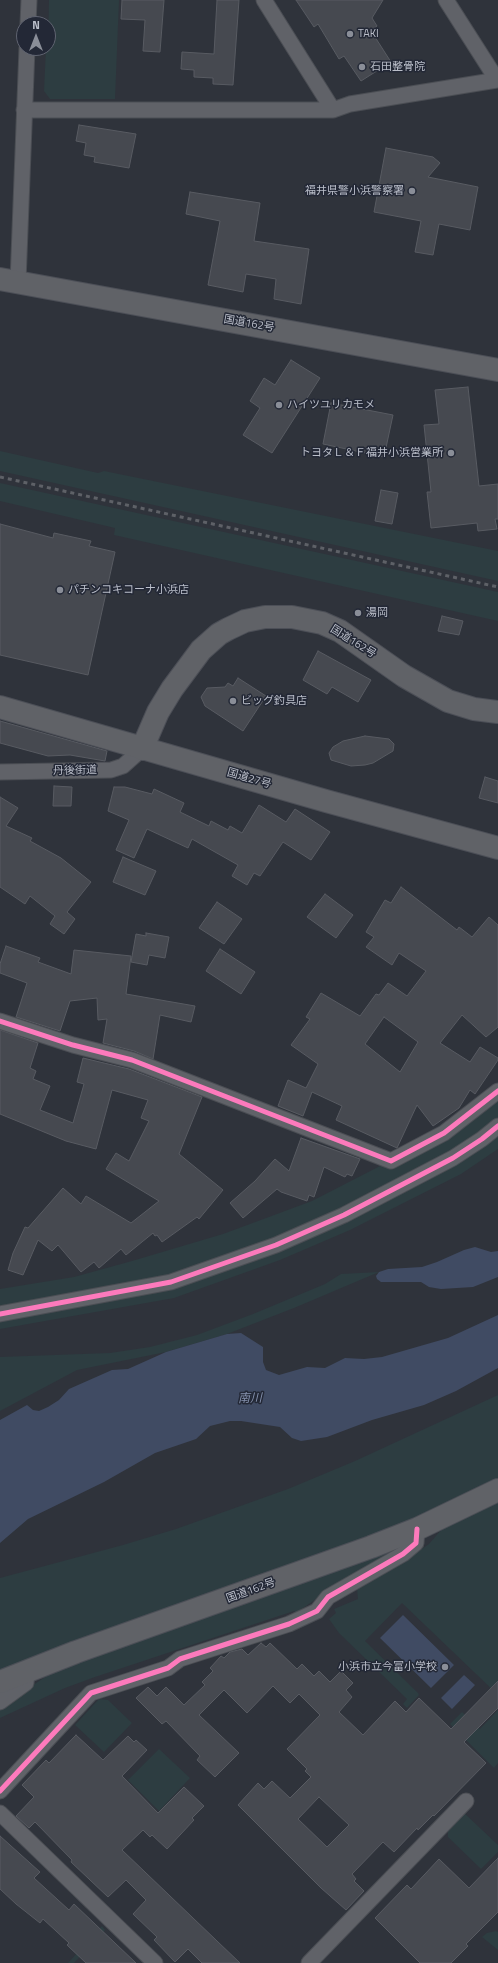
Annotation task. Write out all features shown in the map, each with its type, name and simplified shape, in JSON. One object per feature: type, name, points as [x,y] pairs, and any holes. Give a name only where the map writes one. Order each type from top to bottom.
[{"type":"highway","name":"国道162号","points":[[9,280],[498,370]]},
{"type":"highway","name":"国道162号","points":[[142,749],[158,712],[172,689],[201,650],[219,634],[236,625],[253,619],[271,616],[303,618],[322,623],[340,631],[404,676],[448,701],[474,709],[498,712]]},
{"type":"highway","name":"国道27号","points":[[0,707],[142,749],[498,848]]},
{"type":"highway","name":"国道162号","points":[[0,1682],[298,1574],[417,1529],[498,1490]]},
{"type":"street","points":[[28,16],[29,0]]},
{"type":"street","points":[[264,0],[333,110]]},
{"type":"street","points":[[24,110],[333,110],[350,104],[498,80],[446,0]]},
{"type":"street","points":[[9,280],[24,110],[27,56]]},
{"type":"street","name":"丹後街道","points":[[0,772],[111,770],[129,762],[142,749]]},
{"type":"street","points":[[0,1021],[73,1045],[132,1060],[391,1160],[444,1133],[498,1091]]},
{"type":"street","points":[[0,1314],[171,1282],[276,1245],[344,1215],[453,1158],[482,1140],[498,1126]]},
{"type":"street","points":[[0,1791],[91,1693],[168,1668],[180,1659],[289,1624],[317,1611],[328,1597],[403,1554],[416,1543],[417,1529]]},
{"type":"street","points":[[0,1702],[26,1682],[27,1671]]},
{"type":"street","points":[[309,1963],[466,1801]]},
{"type":"street","points":[[0,1813],[155,1963]]},
{"type":"shaded area","points":[[49,0],[119,0],[115,99],[50,99],[44,91],[46,56],[56,56],[56,16],[49,16]]},
{"type":"shaded area","points":[[0,451],[98,473],[104,471],[498,551],[498,581],[0,471]]},
{"type":"shaded area","points":[[0,483],[498,592],[498,621],[114,535],[115,528],[0,501]]},
{"type":"shaded area","points":[[498,1098],[498,1117],[478,1134],[450,1153],[341,1209],[276,1237],[170,1275],[0,1307],[0,1289],[74,1277],[132,1261],[223,1234],[312,1201],[382,1165]]},
{"type":"shaded area","points":[[498,1135],[498,1149],[461,1174],[350,1230],[280,1260],[174,1298],[0,1329],[0,1321],[173,1288],[281,1250],[347,1221],[415,1187],[457,1164]]},
{"type":"shaded area","points":[[379,1272],[294,1308],[227,1334],[166,1352],[77,1370],[0,1411],[0,1357],[110,1353],[150,1347],[197,1335],[253,1314],[325,1284],[341,1274]]},
{"type":"shaded area","points":[[498,1395],[498,1480],[415,1520],[0,1672],[0,1578],[176,1529],[288,1489],[355,1461]]},
{"type":"shaded area","points":[[498,1501],[498,1695],[402,1603],[365,1641],[418,1693],[419,1695],[407,1708],[403,1704],[407,1699],[339,1633],[329,1619],[336,1613],[334,1609],[358,1599],[357,1589],[429,1544],[442,1529]]},
{"type":"shaded area","points":[[400,1546],[400,1548],[326,1592],[296,1613],[294,1611],[95,1677],[65,1688],[0,1718],[0,1708],[58,1668]]},
{"type":"shaded area","points":[[99,1699],[108,1700],[132,1723],[104,1752],[75,1725]]},
{"type":"shaded area","points":[[498,1710],[498,1763],[494,1768],[450,1724],[462,1712],[480,1729]]},
{"type":"shaded area","points":[[159,1749],[190,1778],[159,1811],[128,1780]]},
{"type":"shaded area","points":[[463,1812],[498,1845],[498,1852],[481,1869],[448,1837],[448,1827]]},
{"type":"shaded area","points":[[102,1926],[105,1930],[74,1963],[68,1963]]},
{"type":"shaded area","points":[[498,1932],[498,1950],[482,1937],[487,1933]]},
{"type":"water","points":[[475,1247],[491,1252],[498,1251],[498,1277],[473,1287],[441,1289],[429,1287],[421,1282],[381,1282],[376,1276],[379,1272],[388,1269],[422,1267]]},
{"type":"water","name":"南川","points":[[498,1315],[498,1368],[456,1391],[424,1405],[372,1420],[327,1437],[301,1441],[292,1438],[280,1427],[241,1421],[230,1421],[210,1426],[196,1439],[155,1453],[104,1482],[28,1519],[0,1543],[0,1420],[27,1405],[33,1410],[39,1411],[59,1400],[69,1389],[112,1370],[128,1369],[166,1352],[227,1334],[241,1333],[263,1347],[263,1362],[266,1370],[279,1375],[307,1367],[325,1368],[345,1358],[364,1359],[382,1357],[448,1338]]},
{"type":"water","points":[[403,1615],[454,1665],[431,1688],[380,1638]]},
{"type":"water","points":[[464,1675],[475,1685],[452,1709],[441,1698]]},
{"type":"building","points":[[122,0],[164,0],[160,52],[143,51],[145,20],[121,19]]},
{"type":"building","points":[[217,0],[239,0],[233,85],[213,84],[213,78],[194,77],[194,70],[181,69],[182,52],[214,54]]},
{"type":"building","points":[[296,0],[383,0],[372,18],[377,26],[373,29],[377,35],[375,37],[391,62],[361,81],[344,56],[339,59],[318,24],[314,27]]},
{"type":"building","points":[[79,125],[136,134],[129,168],[94,162],[95,157],[84,155],[86,143],[76,141]]},
{"type":"building","name":"福井県警小浜警察署","points":[[386,148],[433,157],[440,163],[428,177],[478,187],[470,230],[439,224],[433,255],[415,252],[421,221],[374,212]]},
{"type":"building","points":[[190,192],[260,203],[254,241],[309,249],[301,304],[274,299],[276,279],[246,274],[243,292],[208,285],[220,221],[186,214]]},
{"type":"building","name":"ハイツユリカモメ","points":[[291,360],[320,378],[272,453],[243,435],[260,408],[250,401],[264,378],[275,385]]},
{"type":"building","points":[[468,387],[479,486],[498,484],[498,519],[495,519],[497,529],[478,531],[477,523],[431,528],[427,492],[431,492],[424,425],[439,424],[435,390]]},
{"type":"building","points":[[331,403],[393,415],[384,457],[323,444]]},
{"type":"building","points":[[381,490],[398,493],[392,524],[375,521]]},
{"type":"building","name":"パチンコキコーナ小浜店","points":[[0,524],[53,538],[54,533],[91,541],[89,546],[115,552],[88,675],[0,655]]},
{"type":"building","points":[[442,616],[463,621],[459,635],[438,631]]},
{"type":"building","points":[[318,651],[371,680],[358,702],[332,687],[327,694],[303,680]]},
{"type":"building","name":"ビッグ釣具店","points":[[238,678],[266,696],[243,731],[205,706],[201,697],[207,688],[225,687],[228,683],[233,686]]},
{"type":"building","points":[[0,721],[107,751],[105,761],[70,755],[48,756],[0,743]]},
{"type":"building","points":[[365,736],[389,739],[394,744],[393,751],[373,763],[365,765],[351,766],[331,760],[329,753],[333,747],[343,741]]},
{"type":"building","points":[[485,777],[498,781],[498,803],[479,798]]},
{"type":"building","points":[[54,786],[72,787],[71,806],[53,806]]},
{"type":"building","points":[[114,787],[125,787],[152,794],[154,789],[184,803],[180,812],[209,826],[211,821],[228,830],[230,826],[242,833],[259,805],[286,822],[295,809],[330,832],[311,860],[283,842],[260,876],[254,873],[247,885],[232,876],[238,865],[192,839],[188,848],[147,829],[134,858],[116,850],[129,820],[108,811]]},
{"type":"building","points":[[0,797],[18,808],[6,826],[32,838],[30,841],[61,858],[91,882],[67,912],[75,919],[64,934],[50,924],[55,916],[30,896],[25,904],[0,887]]},
{"type":"building","points":[[123,857],[156,871],[145,895],[113,882]]},
{"type":"building","points":[[401,887],[457,930],[459,927],[472,937],[489,917],[498,925],[498,1027],[486,1037],[462,1015],[440,1043],[470,1062],[480,1047],[498,1058],[498,1060],[475,1094],[470,1090],[459,1108],[433,1126],[417,1105],[397,1148],[336,1120],[342,1106],[312,1092],[303,1116],[278,1106],[288,1080],[306,1088],[318,1064],[291,1045],[310,1019],[306,1017],[321,993],[360,1016],[376,994],[379,995],[388,983],[407,996],[426,971],[399,953],[392,965],[366,947],[374,937],[366,932],[385,900],[391,903]],"holes":[[[384,1017],[418,1042],[400,1072],[365,1044]]]},
{"type":"building","points":[[325,894],[353,915],[336,938],[307,917]]},
{"type":"building","points":[[217,902],[242,919],[224,944],[199,928]]},
{"type":"building","points":[[146,933],[169,937],[165,958],[149,955],[147,965],[131,962],[136,934],[146,936]]},
{"type":"building","points":[[6,946],[40,958],[38,962],[71,974],[74,950],[131,956],[126,994],[195,1006],[191,1022],[160,1015],[153,1059],[134,1051],[103,1043],[107,1019],[98,1020],[97,998],[70,1001],[60,1031],[16,1017],[27,983],[0,973],[0,964]]},
{"type":"building","points":[[220,949],[255,972],[241,994],[206,971]]},
{"type":"building","points":[[0,1030],[38,1043],[30,1068],[36,1071],[33,1079],[50,1086],[40,1110],[73,1123],[84,1084],[77,1082],[83,1058],[129,1069],[202,1097],[179,1154],[223,1190],[199,1219],[197,1217],[162,1242],[157,1235],[155,1236],[153,1233],[126,1255],[121,1249],[99,1268],[94,1262],[81,1272],[58,1245],[52,1251],[38,1240],[23,1275],[8,1270],[13,1253],[25,1227],[28,1228],[63,1188],[81,1204],[86,1196],[131,1223],[159,1201],[106,1169],[116,1153],[129,1161],[149,1121],[141,1118],[148,1100],[112,1090],[96,1149],[66,1141],[0,1114]]},
{"type":"building","points":[[301,1138],[360,1159],[352,1176],[347,1174],[345,1177],[324,1167],[314,1197],[309,1195],[307,1201],[281,1192],[277,1189],[243,1218],[230,1203],[255,1181],[275,1159],[289,1171]]},
{"type":"building","points":[[261,1643],[266,1647],[270,1643],[297,1669],[302,1664],[314,1676],[319,1671],[330,1682],[341,1671],[353,1683],[346,1690],[352,1697],[339,1712],[363,1735],[395,1701],[406,1712],[419,1698],[451,1729],[498,1681],[498,1708],[464,1742],[486,1763],[434,1816],[433,1815],[418,1830],[417,1828],[394,1852],[383,1842],[352,1874],[356,1879],[354,1881],[364,1891],[346,1910],[321,1888],[238,1805],[258,1783],[264,1789],[272,1781],[290,1798],[311,1777],[305,1771],[307,1769],[287,1749],[320,1715],[299,1694],[290,1703],[273,1686],[247,1713],[224,1690],[199,1715],[239,1753],[215,1777],[197,1760],[200,1756],[166,1721],[162,1724],[136,1698],[148,1687],[157,1696],[166,1687],[184,1705],[205,1685],[202,1682],[213,1671],[210,1668],[221,1656],[224,1658],[230,1652],[242,1649],[248,1655]],"holes":[[[319,1797],[349,1825],[327,1847],[298,1819]]]},
{"type":"building","points":[[76,1735],[103,1760],[128,1736],[134,1742],[136,1740],[147,1750],[122,1776],[158,1813],[184,1787],[204,1806],[192,1818],[194,1820],[167,1849],[152,1835],[150,1837],[143,1830],[122,1850],[240,1963],[202,1963],[188,1949],[175,1962],[154,1940],[157,1937],[133,1914],[146,1900],[126,1880],[108,1897],[71,1862],[72,1860],[35,1822],[29,1828],[16,1816],[34,1797],[22,1785],[46,1760],[49,1763]]},
{"type":"building","points":[[0,1836],[40,1872],[34,1878],[69,1910],[74,1904],[136,1963],[86,1963],[67,1945],[69,1943],[43,1919],[40,1923],[16,1904],[0,1889]]},
{"type":"building","points":[[498,1858],[498,1912],[466,1944],[468,1946],[451,1963],[420,1963],[375,1918],[407,1885],[411,1889],[439,1859],[469,1888]]},
{"type":"railway","points":[[0,477],[498,587]]},
{"type":"cycle path","points":[[0,1021],[73,1045],[132,1060],[391,1161],[444,1133],[498,1091]]},
{"type":"cycle path","points":[[0,1314],[171,1282],[276,1245],[344,1215],[453,1158],[482,1139],[498,1126]]},
{"type":"cycle path","points":[[0,1791],[91,1693],[168,1668],[180,1659],[289,1624],[317,1611],[328,1597],[403,1554],[416,1543],[417,1529]]},
{"type":"place","name":"TAKI","points":[[350,34]]},
{"type":"place","name":"石田整骨院","points":[[362,67]]},
{"type":"place","name":"福井県警小浜警察署","points":[[412,191]]},
{"type":"place","name":"ハイツユリカモメ","points":[[279,405]]},
{"type":"place","name":"トヨタＬ＆Ｆ福井小浜営業所","points":[[451,453]]},
{"type":"place","name":"パチンコキコーナ小浜店","points":[[60,590]]},
{"type":"place","name":"湯岡","points":[[358,613]]},
{"type":"place","name":"ビッグ釣具店","points":[[233,701]]},
{"type":"place","name":"小浜市立今富小学校","points":[[445,1667]]}]
